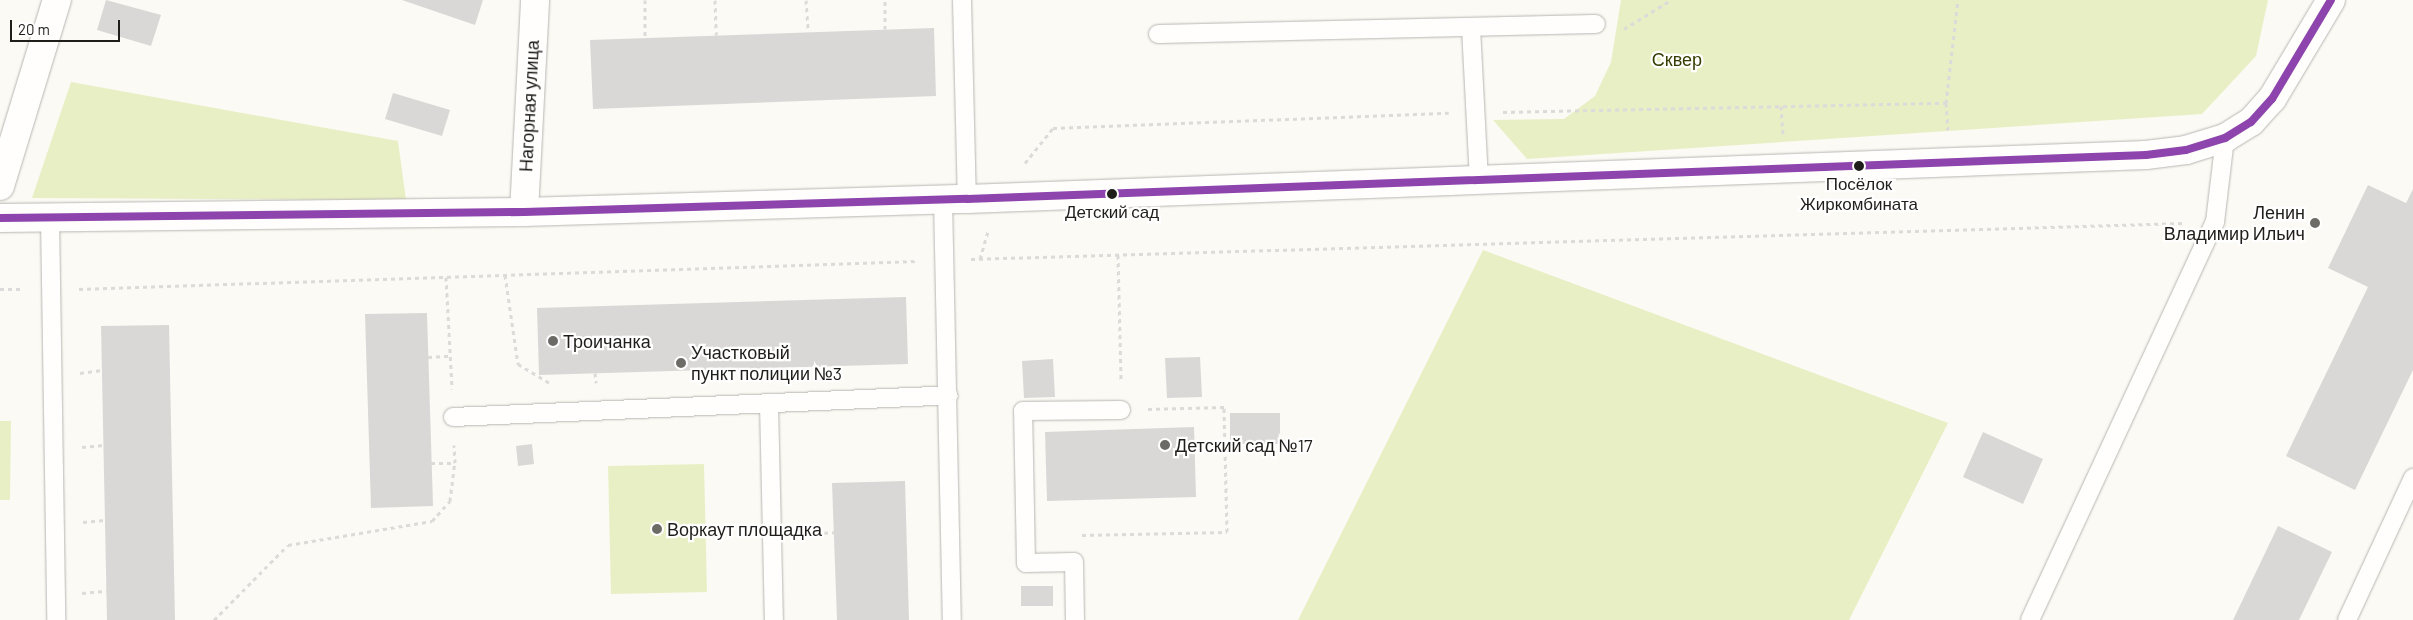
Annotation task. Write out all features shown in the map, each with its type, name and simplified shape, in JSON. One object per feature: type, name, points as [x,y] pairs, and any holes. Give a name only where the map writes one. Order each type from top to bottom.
[{"type":"street","points":[[0,186],[57,0]]},
{"type":"street","name":"Нагорная улица","points":[[524,212],[535,0]]},
{"type":"street","points":[[0,218],[524,212],[955,200],[2146,155],[2186,150],[2225,138],[2251,122],[2272,98],[2331,0]]},
{"type":"lane","points":[[952,620],[945,260],[955,200],[962,0]]},
{"type":"lane","points":[[1158,34],[1596,24]]},
{"type":"lane","points":[[1471,28],[1479,181]]},
{"type":"lane","points":[[2030,620],[2215,222],[2225,138]]},
{"type":"lane","points":[[50,218],[56,620]]},
{"type":"lane","points":[[453,417],[949,395]]},
{"type":"lane","points":[[769,404],[774,620]]},
{"type":"lane","points":[[1075,620],[1074,562],[1026,563],[1022,411],[1121,410]]},
{"type":"lane","points":[[2346,620],[2413,478]]},
{"type":"path","points":[[644,0],[645,38]]},
{"type":"path","points":[[715,0],[716,35]]},
{"type":"path","points":[[806,0],[808,32]]},
{"type":"path","points":[[885,0],[885,29]]},
{"type":"path","points":[[1596,24],[1621,31],[1671,0]]},
{"type":"path","points":[[0,289],[51,290],[945,260],[2215,222]]},
{"type":"path","points":[[1025,536],[1226,532],[1224,407],[1121,410],[1118,255]]},
{"type":"path","points":[[505,275],[518,364],[598,411]]},
{"type":"path","points":[[214,620],[288,545],[432,521],[450,501],[455,463],[446,277]]},
{"type":"path","points":[[428,357],[450,356]]},
{"type":"path","points":[[431,463],[455,463]]},
{"type":"path","points":[[772,536],[834,532]]},
{"type":"green space","name":"Сквер","points":[[1621,0],[2268,0],[2256,56],[2202,114],[1527,159],[1493,120],[1564,119],[1595,96],[1611,62]]},
{"type":"green space","points":[[71,82],[398,141],[406,200],[32,198]]},
{"type":"green space","points":[[1483,250],[1948,423],[1849,620],[1298,620]]},
{"type":"green space","points":[[0,421],[11,421],[10,500],[0,500]]},
{"type":"green space","name":"Воркаут площадка","points":[[704,464],[707,592],[611,594],[608,466]]},
{"type":"building","points":[[106,0],[161,15],[151,46],[97,30]]},
{"type":"building","points":[[402,0],[483,0],[475,25]]},
{"type":"building","points":[[934,28],[936,96],[593,109],[590,40]]},
{"type":"building","points":[[393,93],[450,110],[442,136],[385,119]]},
{"type":"building","points":[[2368,185],[2406,203],[2413,189],[2413,370],[2355,490],[2286,456],[2368,287],[2328,268]]},
{"type":"building","points":[[906,297],[908,364],[539,375],[537,308]]},
{"type":"building","points":[[427,313],[433,506],[371,508],[365,314]]},
{"type":"building","points":[[169,325],[175,620],[107,620],[101,326]]},
{"type":"building","points":[[1200,357],[1202,397],[1167,398],[1165,358]]},
{"type":"building","points":[[1053,359],[1055,397],[1024,398],[1022,361]]},
{"type":"building","points":[[1230,413],[1280,413],[1280,444],[1230,444]]},
{"type":"building","points":[[1194,427],[1196,497],[1047,501],[1045,432]]},
{"type":"building","points":[[1983,432],[2043,459],[2023,504],[1963,477]]},
{"type":"building","points":[[532,444],[534,464],[518,466],[516,446]]},
{"type":"building","points":[[905,481],[909,620],[837,620],[832,483]]},
{"type":"building","points":[[2278,526],[2332,552],[2299,620],[2233,620]]},
{"type":"building","points":[[1021,586],[1053,586],[1053,606],[1021,606]]},
{"type":"transit line","points":[[0,218],[524,212],[967,199],[2146,155],[2186,150],[2225,138],[2251,122],[2272,99],[2331,0]]},
{"type":"place","name":"Посёлок Жиркомбината","points":[[1859,166]]},
{"type":"place","name":"Детский сад","points":[[1112,194]]},
{"type":"place","name":"Ленин Владимир Ильич","points":[[2315,223]]},
{"type":"place","name":"Троичанка","points":[[553,341]]},
{"type":"place","name":"Участковый пункт полиции №3","points":[[681,363]]},
{"type":"place","name":"Детский сад №17","points":[[1165,445]]},
{"type":"place","name":"Воркаут площадка","points":[[657,529]]}]
